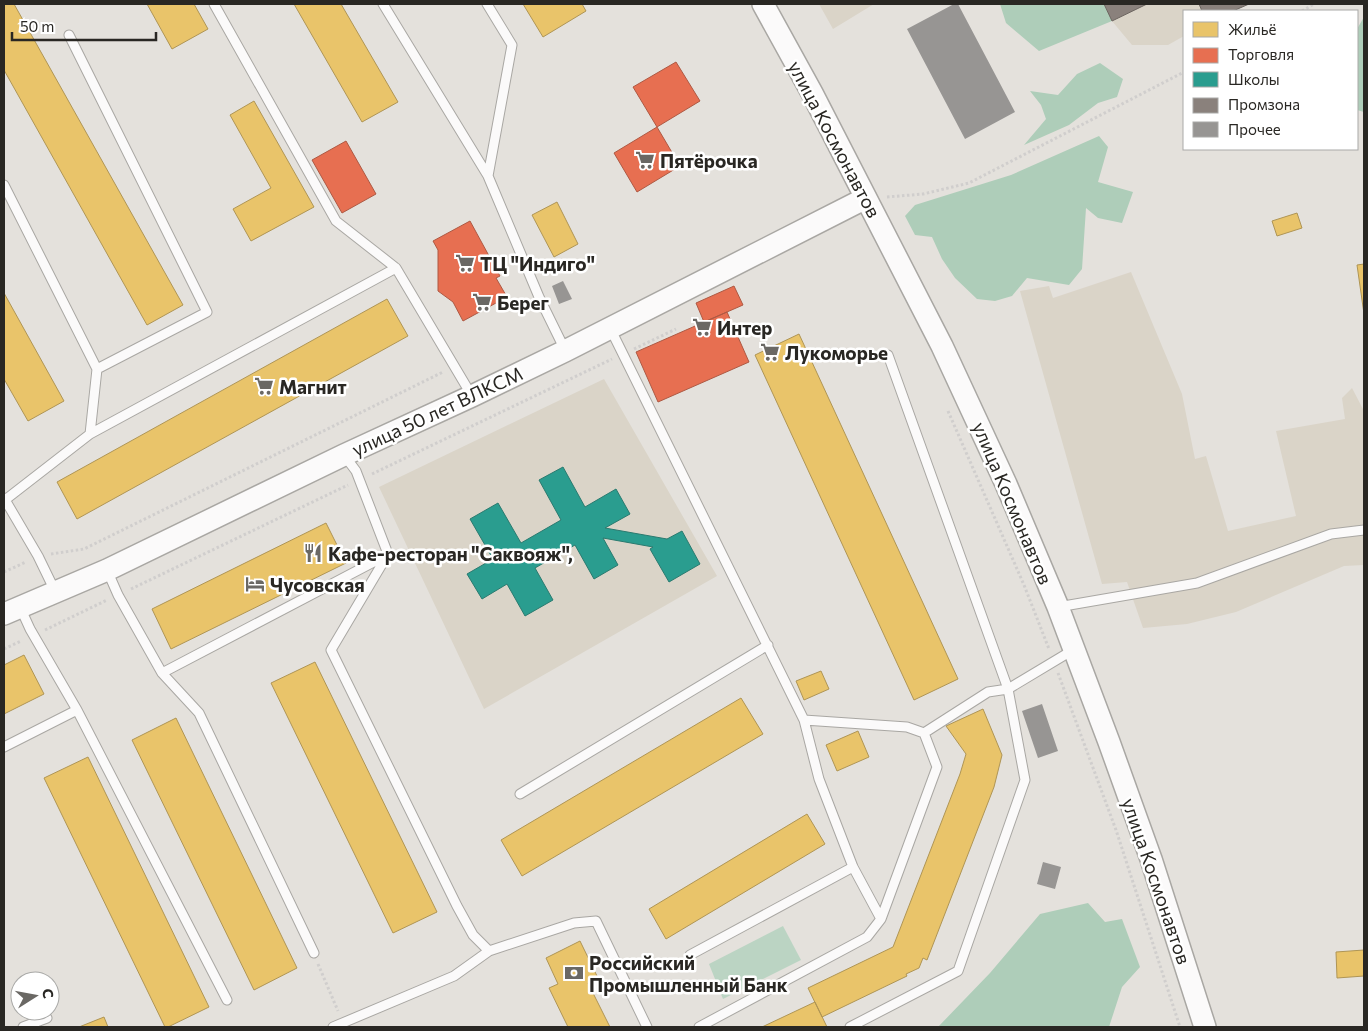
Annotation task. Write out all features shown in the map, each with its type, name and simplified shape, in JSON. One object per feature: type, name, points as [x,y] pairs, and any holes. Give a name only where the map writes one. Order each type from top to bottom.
[{"type":"street","name":"улица Космонавтов","points":[[763,4],[812,93],[950,363],[1006,484],[1058,607],[1151,859],[1205,1027]]},
{"type":"street","name":"улица 50 лет ВЛКСМ","points":[[12,610],[107,570],[344,455],[472,396],[565,351],[866,198]]},
{"type":"lane","points":[[214,4],[336,220],[396,268],[472,396]]},
{"type":"lane","points":[[383,4],[488,176],[539,297],[565,351]]},
{"type":"lane","points":[[487,4],[512,45],[488,176]]},
{"type":"lane","points":[[69,34],[207,312],[97,369]]},
{"type":"lane","points":[[4,185],[97,369],[90,434]]},
{"type":"lane","points":[[55,591],[38,556],[4,499],[90,434],[396,268]]},
{"type":"lane","points":[[610,328],[804,720],[819,779],[853,866],[881,919]]},
{"type":"lane","points":[[850,1027],[958,971],[1025,780],[1008,689],[888,356]]},
{"type":"lane","points":[[344,455],[356,471],[388,554]]},
{"type":"lane","points":[[1058,607],[1197,583],[1331,534],[1364,530]]},
{"type":"lane","points":[[162,673],[388,554]]},
{"type":"lane","points":[[388,554],[330,650],[457,906],[473,935],[489,951]]},
{"type":"lane","points":[[107,570],[118,595],[162,673],[199,714],[314,953]]},
{"type":"lane","points":[[12,610],[34,635],[77,710],[227,1000]]},
{"type":"lane","points":[[520,794],[768,645]]},
{"type":"lane","points":[[924,733],[988,692],[1008,689],[1073,649]]},
{"type":"lane","points":[[4,746],[77,710]]},
{"type":"lane","points":[[698,1027],[868,938],[881,919],[937,767],[924,733],[907,727],[804,720]]},
{"type":"lane","points":[[690,955],[853,866]]},
{"type":"lane","points":[[333,1027],[345,1025],[454,976],[489,951],[574,923],[596,922],[647,1027]]},
{"type":"lane","points":[[23,1027],[39,1021]]},
{"type":"path","points":[[866,198],[923,194],[970,183],[1183,73]]},
{"type":"path","points":[[4,649],[676,329]]},
{"type":"path","points":[[4,572],[38,556],[84,550],[455,366]]},
{"type":"path","points":[[314,953],[345,1025]]},
{"type":"shaded area","points":[[819,4],[874,4],[833,29]]},
{"type":"shaded area","points":[[1104,4],[1249,4],[1235,10],[1183,10],[1183,37],[1168,45],[1132,45],[1112,21]]},
{"type":"shaded area","points":[[1131,272],[1182,394],[1195,459],[1206,456],[1228,531],[1296,516],[1276,431],[1345,419],[1342,398],[1352,388],[1364,411],[1364,565],[1344,566],[1236,612],[1187,624],[1143,628],[1127,582],[1102,584],[1020,291],[1049,286],[1053,298]]},
{"type":"shaded area","points":[[604,379],[717,576],[484,709],[379,487]]},
{"type":"green space","points":[[1000,4],[1104,4],[1112,21],[1039,51],[1006,23]]},
{"type":"green space","points":[[1364,17],[1364,112],[1358,110],[1358,27]]},
{"type":"green space","points":[[1100,63],[1123,79],[1117,97],[1098,103],[1069,125],[1024,145],[1046,119],[1041,105],[1030,91],[1058,95],[1077,74]]},
{"type":"green space","points":[[1099,136],[1108,147],[1098,182],[1133,192],[1122,223],[1098,218],[1086,208],[1082,269],[1069,285],[1027,278],[1012,296],[995,301],[977,299],[955,278],[942,259],[932,237],[915,235],[905,216],[915,205],[1011,175]]},
{"type":"green space","points":[[1088,903],[1105,922],[1122,919],[1140,967],[1122,987],[1109,1027],[938,1027],[990,973],[1040,914]]},
{"type":"green space","points":[[783,926],[801,960],[723,999],[709,964]]},
{"type":"building: Жильё","points":[[4,4],[14,4],[183,305],[147,325],[4,70]]},
{"type":"building: Жильё","points":[[147,4],[194,4],[208,29],[172,49]]},
{"type":"building: Жильё","points":[[294,4],[341,4],[398,102],[362,122]]},
{"type":"building: Жильё","points":[[523,4],[582,4],[586,11],[543,37]]},
{"type":"building: Жильё","points":[[254,101],[314,207],[251,241],[233,209],[271,188],[230,115]]},
{"type":"building: Жильё","points":[[557,202],[578,244],[554,257],[532,215]]},
{"type":"building: Жильё","points":[[1297,213],[1302,228],[1277,236],[1272,221]]},
{"type":"building: Жильё","points":[[1364,264],[1364,314],[1357,265]]},
{"type":"building: Жильё","points":[[4,293],[64,401],[28,421],[4,379]]},
{"type":"building: Жильё","points":[[387,299],[408,336],[77,519],[57,482]]},
{"type":"building: Жильё","points":[[799,334],[958,679],[914,700],[755,355]]},
{"type":"building: Жильё","points":[[326,523],[346,563],[171,649],[152,609]]},
{"type":"building: Жильё","points":[[24,655],[44,694],[4,714],[4,665]]},
{"type":"building: Жильё","points":[[315,662],[437,912],[393,933],[271,683]]},
{"type":"building: Жильё","points":[[821,671],[829,689],[804,700],[796,681]]},
{"type":"building: Жильё","points":[[741,698],[763,734],[522,876],[501,840]]},
{"type":"building: Жильё","points":[[983,709],[1002,755],[994,787],[927,960],[923,958],[919,968],[906,974],[907,976],[822,1017],[808,988],[893,947],[966,754],[946,726]]},
{"type":"building: Жильё","points":[[176,718],[297,968],[254,990],[132,740]]},
{"type":"building: Жильё","points":[[858,731],[869,757],[837,771],[826,745]]},
{"type":"building: Жильё","points":[[88,757],[209,1007],[168,1027],[165,1027],[44,778]]},
{"type":"building: Жильё","points":[[807,814],[825,844],[666,939],[649,909]]},
{"type":"building: Жильё","points":[[580,941],[598,978],[588,983],[610,1027],[568,1027],[549,988],[558,984],[546,958]]},
{"type":"building: Жильё","points":[[1364,950],[1364,976],[1337,978],[1336,952]]},
{"type":"building: Жильё","points":[[815,1002],[827,1027],[762,1027]]},
{"type":"building: Жильё","points":[[104,1017],[108,1027],[79,1027]]},
{"type":"building: Торговля","points":[[676,62],[700,101],[657,127],[633,87]]},
{"type":"building: Торговля","points":[[657,127],[680,166],[637,192],[614,153]]},
{"type":"building: Торговля","points":[[346,141],[376,194],[342,213],[312,160]]},
{"type":"building: Торговля","name":"ТЦ \"Индиго\"","points":[[470,221],[500,276],[496,278],[507,297],[463,321],[453,302],[438,291],[438,250],[433,241]]},
{"type":"building: Торговля","points":[[734,286],[743,305],[704,322],[696,303]]},
{"type":"building: Торговля","points":[[727,312],[749,362],[658,402],[636,352]]},
{"type":"building: Школы","points":[[563,467],[585,507],[616,489],[630,514],[605,528],[667,539],[682,531],[700,564],[669,582],[650,549],[653,547],[603,538],[618,565],[594,579],[575,545],[535,568],[553,600],[525,616],[507,584],[482,599],[467,574],[493,559],[470,519],[498,503],[521,543],[561,520],[539,480]]},
{"type":"building: Промзона","points":[[1104,4],[1147,4],[1112,21]]},
{"type":"building: Промзона","points":[[1199,4],[1249,4],[1235,10],[1202,10]]},
{"type":"building: Прочее","points":[[954,4],[958,4],[1015,112],[965,139],[907,29]]},
{"type":"building: Прочее","points":[[563,281],[572,299],[559,304],[552,286]]},
{"type":"building: Прочее","points":[[1042,704],[1058,751],[1038,758],[1022,711]]},
{"type":"building: Прочее","points":[[1043,862],[1061,867],[1055,889],[1037,884]]},
{"type":"place","name":"Пятёрочка","points":[[645,160]]},
{"type":"place","name":"ТЦ \"Индиго\"","points":[[465,263]]},
{"type":"place","name":"Берег","points":[[482,302]]},
{"type":"place","name":"Интер","points":[[702,327]]},
{"type":"place","name":"Лукоморье","points":[[770,352]]},
{"type":"place","name":"Магнит","points":[[264,386]]},
{"type":"place","name":"Кафе-ресторан \"Саквояж\",","points":[[313,553]]},
{"type":"place","name":"Чусовская","points":[[255,584]]},
{"type":"place","name":"Российский Промышленный Банк","points":[[574,973]]}]
